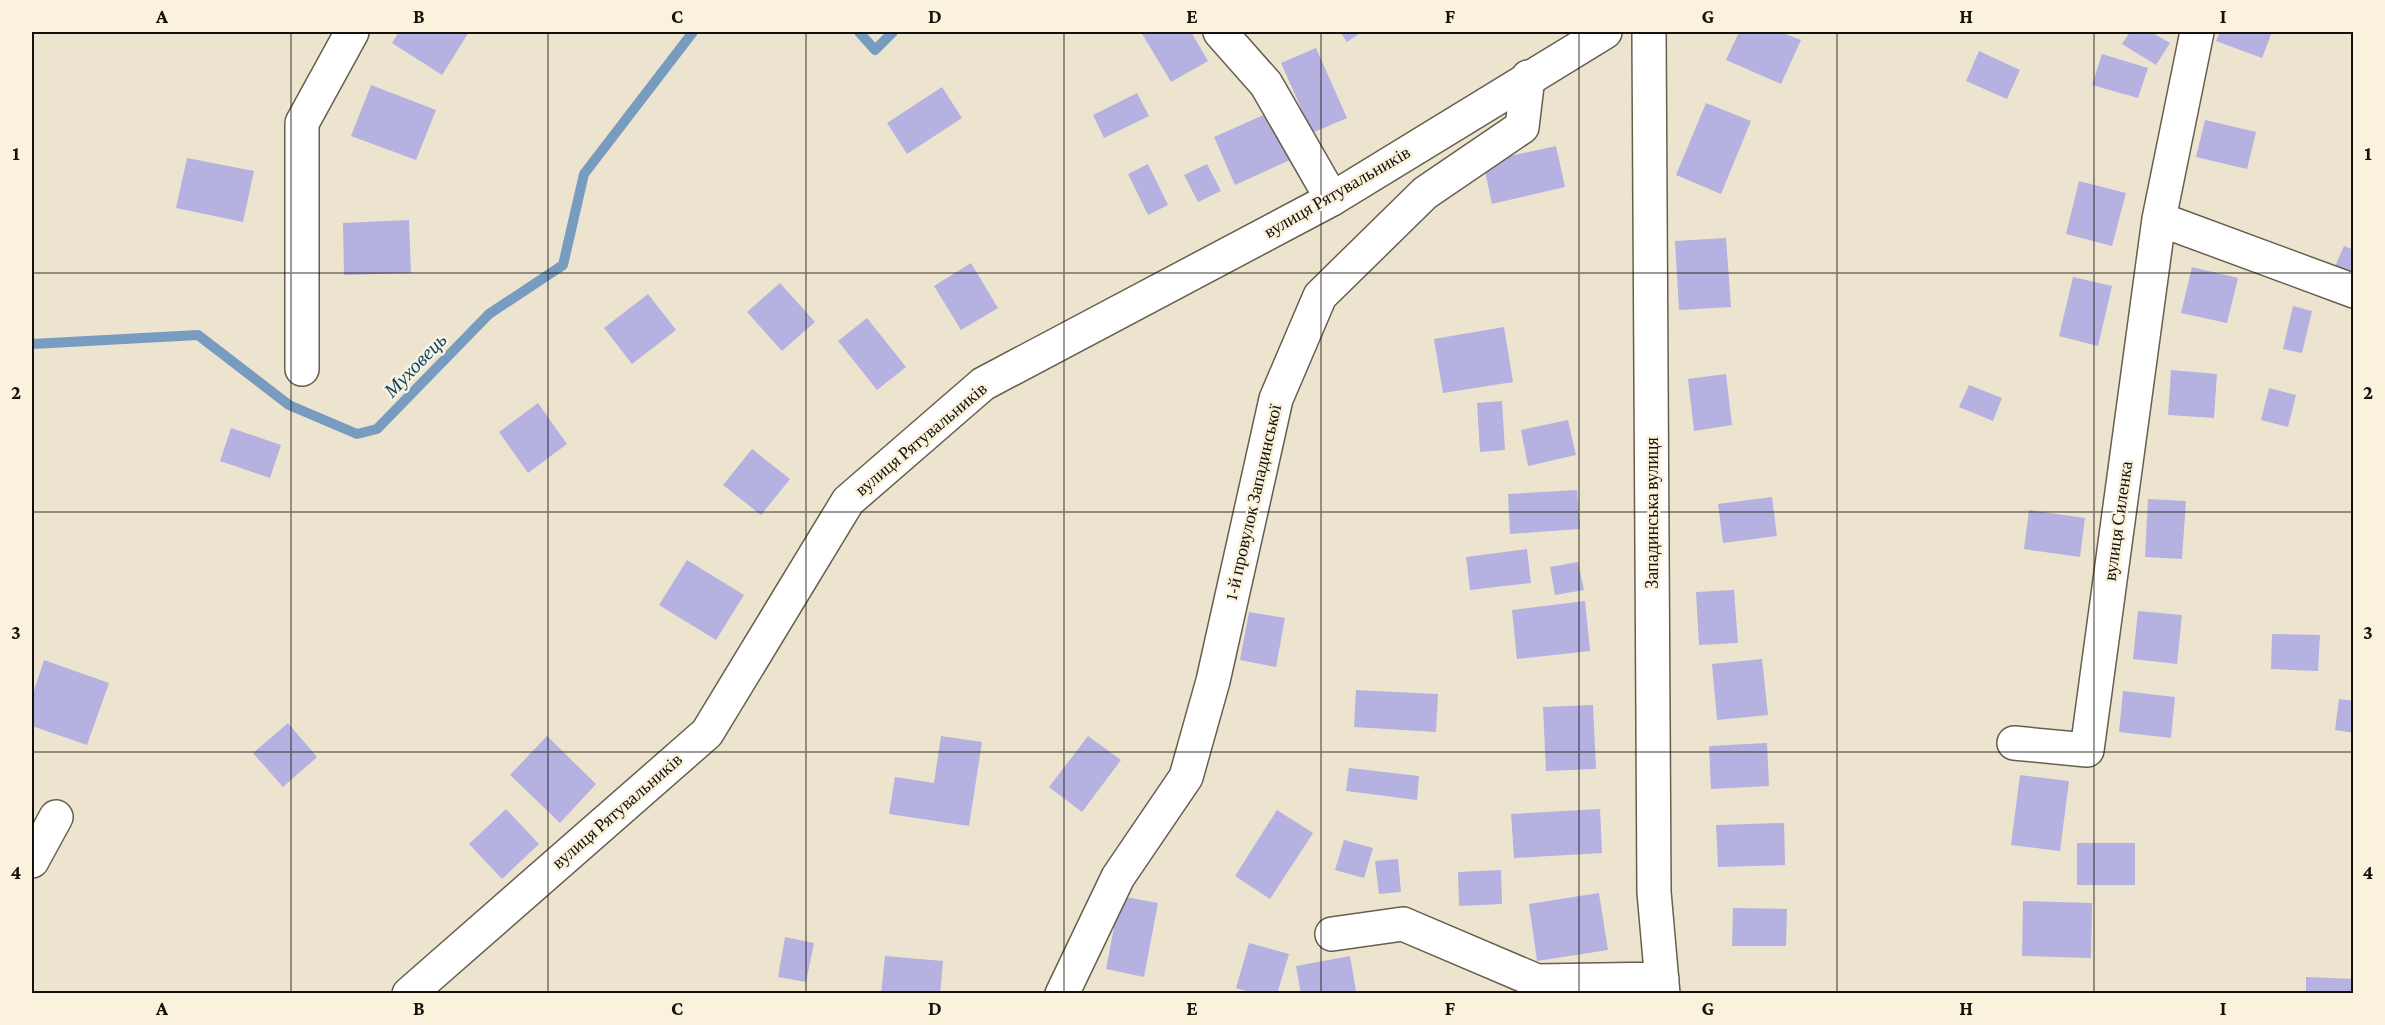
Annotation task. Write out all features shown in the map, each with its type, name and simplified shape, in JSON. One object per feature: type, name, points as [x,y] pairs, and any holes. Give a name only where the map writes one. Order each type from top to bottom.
[{"type":"street","points":[[302,369],[302,123],[352,32]]},
{"type":"street","points":[[1220,32],[1266,84],[1332,199]]},
{"type":"street","name":"вулиця Рятувальників","points":[[410,993],[707,733],[849,501],[983,384],[1332,199],[1605,32]]},
{"type":"street","name":"Западинська вулиця","points":[[1649,32],[1654,892],[1663,986]]},
{"type":"street","name":"вулиця Силенка","points":[[2014,743],[2087,750],[2159,219],[2197,32]]},
{"type":"street","name":"1-й провулок Западинської","points":[[1062,993],[1118,877],[1186,777],[1213,681],[1276,399],[1320,296],[1425,193],[1522,127],[1528,77]]},
{"type":"street","points":[[2159,219],[2354,291]]},
{"type":"street","points":[[32,861],[56,818]]},
{"type":"street","points":[[1332,934],[1403,924],[1537,981],[1663,986]]},
{"type":"building","points":[[399,32],[469,32],[442,75],[392,43]]},
{"type":"building","points":[[1141,32],[1191,32],[1208,61],[1171,82]]},
{"type":"building","points":[[1340,32],[1362,32],[1347,42]]},
{"type":"building","points":[[1739,32],[1780,32],[1801,40],[1781,84],[1726,60]]},
{"type":"building","points":[[2130,32],[2151,32],[2170,43],[2156,65],[2122,44]]},
{"type":"building","points":[[2220,32],[2272,32],[2262,58],[2216,41]]},
{"type":"building","points":[[1316,48],[1347,118],[1312,133],[1281,63]]},
{"type":"building","points":[[1979,51],[2020,70],[2007,99],[1966,81]]},
{"type":"building","points":[[2102,54],[2148,68],[2138,98],[2092,85]]},
{"type":"building","points":[[371,85],[436,110],[416,160],[351,136]]},
{"type":"building","points":[[942,87],[962,118],[907,154],[887,123]]},
{"type":"building","points":[[1137,93],[1149,116],[1104,138],[1093,115]]},
{"type":"building","points":[[1706,103],[1751,121],[1721,194],[1676,175]]},
{"type":"building","points":[[1268,113],[1290,160],[1235,185],[1214,137]]},
{"type":"building","points":[[2205,120],[2256,132],[2247,169],[2196,157]]},
{"type":"building","points":[[1556,146],[1565,187],[1492,204],[1483,162]]},
{"type":"building","points":[[187,158],[254,171],[243,222],[176,208]]},
{"type":"building","points":[[1148,164],[1168,205],[1148,215],[1128,174]]},
{"type":"building","points":[[1207,164],[1221,191],[1198,202],[1184,175]]},
{"type":"building","points":[[2079,181],[2126,193],[2112,246],[2066,234]]},
{"type":"building","points":[[409,220],[411,273],[344,275],[343,223]]},
{"type":"building","points":[[1726,238],[1731,307],[1679,310],[1675,241]]},
{"type":"building","points":[[2344,246],[2354,250],[2354,279],[2333,271]]},
{"type":"building","points":[[971,263],[998,308],[961,330],[934,286]]},
{"type":"building","points":[[2192,267],[2238,278],[2227,323],[2181,313]]},
{"type":"building","points":[[2073,277],[2112,286],[2098,346],[2059,336]]},
{"type":"building","points":[[780,283],[815,322],[782,351],[747,312]]},
{"type":"building","points":[[648,294],[676,330],[632,364],[604,328]]},
{"type":"building","points":[[2293,306],[2312,311],[2302,353],[2283,349]]},
{"type":"building","points":[[867,318],[906,367],[877,390],[838,341]]},
{"type":"building","points":[[1504,327],[1513,382],[1443,393],[1434,339]]},
{"type":"building","points":[[2171,370],[2217,374],[2214,418],[2168,415]]},
{"type":"building","points":[[1726,374],[1732,425],[1694,431],[1688,379]]},
{"type":"building","points":[[1969,385],[2002,398],[1993,421],[1959,407]]},
{"type":"building","points":[[2269,388],[2296,395],[2288,427],[2261,420]]},
{"type":"building","points":[[1502,401],[1505,450],[1480,452],[1477,403]]},
{"type":"building","points":[[538,403],[567,444],[528,473],[499,432]]},
{"type":"building","points":[[1568,420],[1576,455],[1528,466],[1521,430]]},
{"type":"building","points":[[231,428],[281,445],[270,478],[220,461]]},
{"type":"building","points":[[752,449],[790,479],[761,515],[723,485]]},
{"type":"building","points":[[1577,490],[1580,529],[1510,534],[1508,494]]},
{"type":"building","points":[[1772,497],[1777,536],[1723,543],[1718,504]]},
{"type":"building","points":[[2148,499],[2186,501],[2182,559],[2145,557]]},
{"type":"building","points":[[2029,510],[2085,518],[2080,557],[2024,549]]},
{"type":"building","points":[[1527,549],[1531,583],[1470,590],[1466,557]]},
{"type":"building","points":[[687,560],[744,595],[716,640],[659,605]]},
{"type":"building","points":[[1578,562],[1584,590],[1555,595],[1550,567]]},
{"type":"building","points":[[1734,590],[1738,643],[1699,645],[1696,592]]},
{"type":"building","points":[[1585,601],[1590,651],[1517,659],[1512,610]]},
{"type":"building","points":[[2138,611],[2182,615],[2177,664],[2133,659]]},
{"type":"building","points":[[1249,612],[1285,618],[1276,667],[1240,660]]},
{"type":"building","points":[[2272,634],[2320,635],[2318,671],[2271,669]]},
{"type":"building","points":[[1762,659],[1768,715],[1717,720],[1712,664]]},
{"type":"building","points":[[44,660],[109,683],[87,745],[32,726],[32,697]]},
{"type":"building","points":[[1356,690],[1438,694],[1436,732],[1354,727]]},
{"type":"building","points":[[2123,691],[2175,697],[2171,738],[2119,732]]},
{"type":"building","points":[[2339,699],[2354,701],[2354,733],[2335,730]]},
{"type":"building","points":[[1593,705],[1596,769],[1546,771],[1543,707]]},
{"type":"building","points":[[288,723],[317,757],[283,787],[253,753]]},
{"type":"building","points":[[547,736],[596,784],[560,823],[510,775]]},
{"type":"building","points":[[941,736],[982,742],[969,826],[889,814],[895,777],[934,783]]},
{"type":"building","points":[[1088,736],[1121,760],[1082,812],[1049,787]]},
{"type":"building","points":[[1767,743],[1769,786],[1711,789],[1709,746]]},
{"type":"building","points":[[1349,768],[1419,776],[1417,800],[1346,791]]},
{"type":"building","points":[[2020,775],[2069,781],[2060,851],[2011,845]]},
{"type":"building","points":[[506,809],[539,844],[502,879],[469,844]]},
{"type":"building","points":[[1600,809],[1602,853],[1514,858],[1511,814]]},
{"type":"building","points":[[1277,810],[1313,833],[1270,899],[1235,876]]},
{"type":"building","points":[[1784,823],[1785,865],[1718,867],[1716,825]]},
{"type":"building","points":[[1344,840],[1373,848],[1364,878],[1335,870]]},
{"type":"building","points":[[2077,843],[2135,843],[2135,885],[2077,885]]},
{"type":"building","points":[[1398,859],[1401,892],[1379,894],[1375,861]]},
{"type":"building","points":[[1501,870],[1502,904],[1459,906],[1458,872]]},
{"type":"building","points":[[1599,893],[1608,950],[1537,961],[1529,904]]},
{"type":"building","points":[[1120,896],[1158,903],[1144,977],[1106,969]]},
{"type":"building","points":[[2023,901],[2092,903],[2091,958],[2022,956]]},
{"type":"building","points":[[1733,908],[1787,909],[1786,946],[1732,946]]},
{"type":"building","points":[[785,937],[814,943],[806,982],[778,977]]},
{"type":"building","points":[[1249,943],[1289,954],[1277,994],[1256,994],[1236,988]]},
{"type":"building","points":[[885,956],[943,961],[940,994],[881,994]]},
{"type":"building","points":[[1350,956],[1356,991],[1338,994],[1301,994],[1296,966]]},
{"type":"building","points":[[2306,977],[2354,979],[2354,994],[2306,994]]},
{"type":"waterway","name":"Муховець","points":[[32,344],[198,335],[289,405],[357,434],[377,429],[489,314],[563,265],[584,174],[693,32]]},
{"type":"waterway","name":"Муховець","points":[[859,32],[875,50],[893,32]]}]
